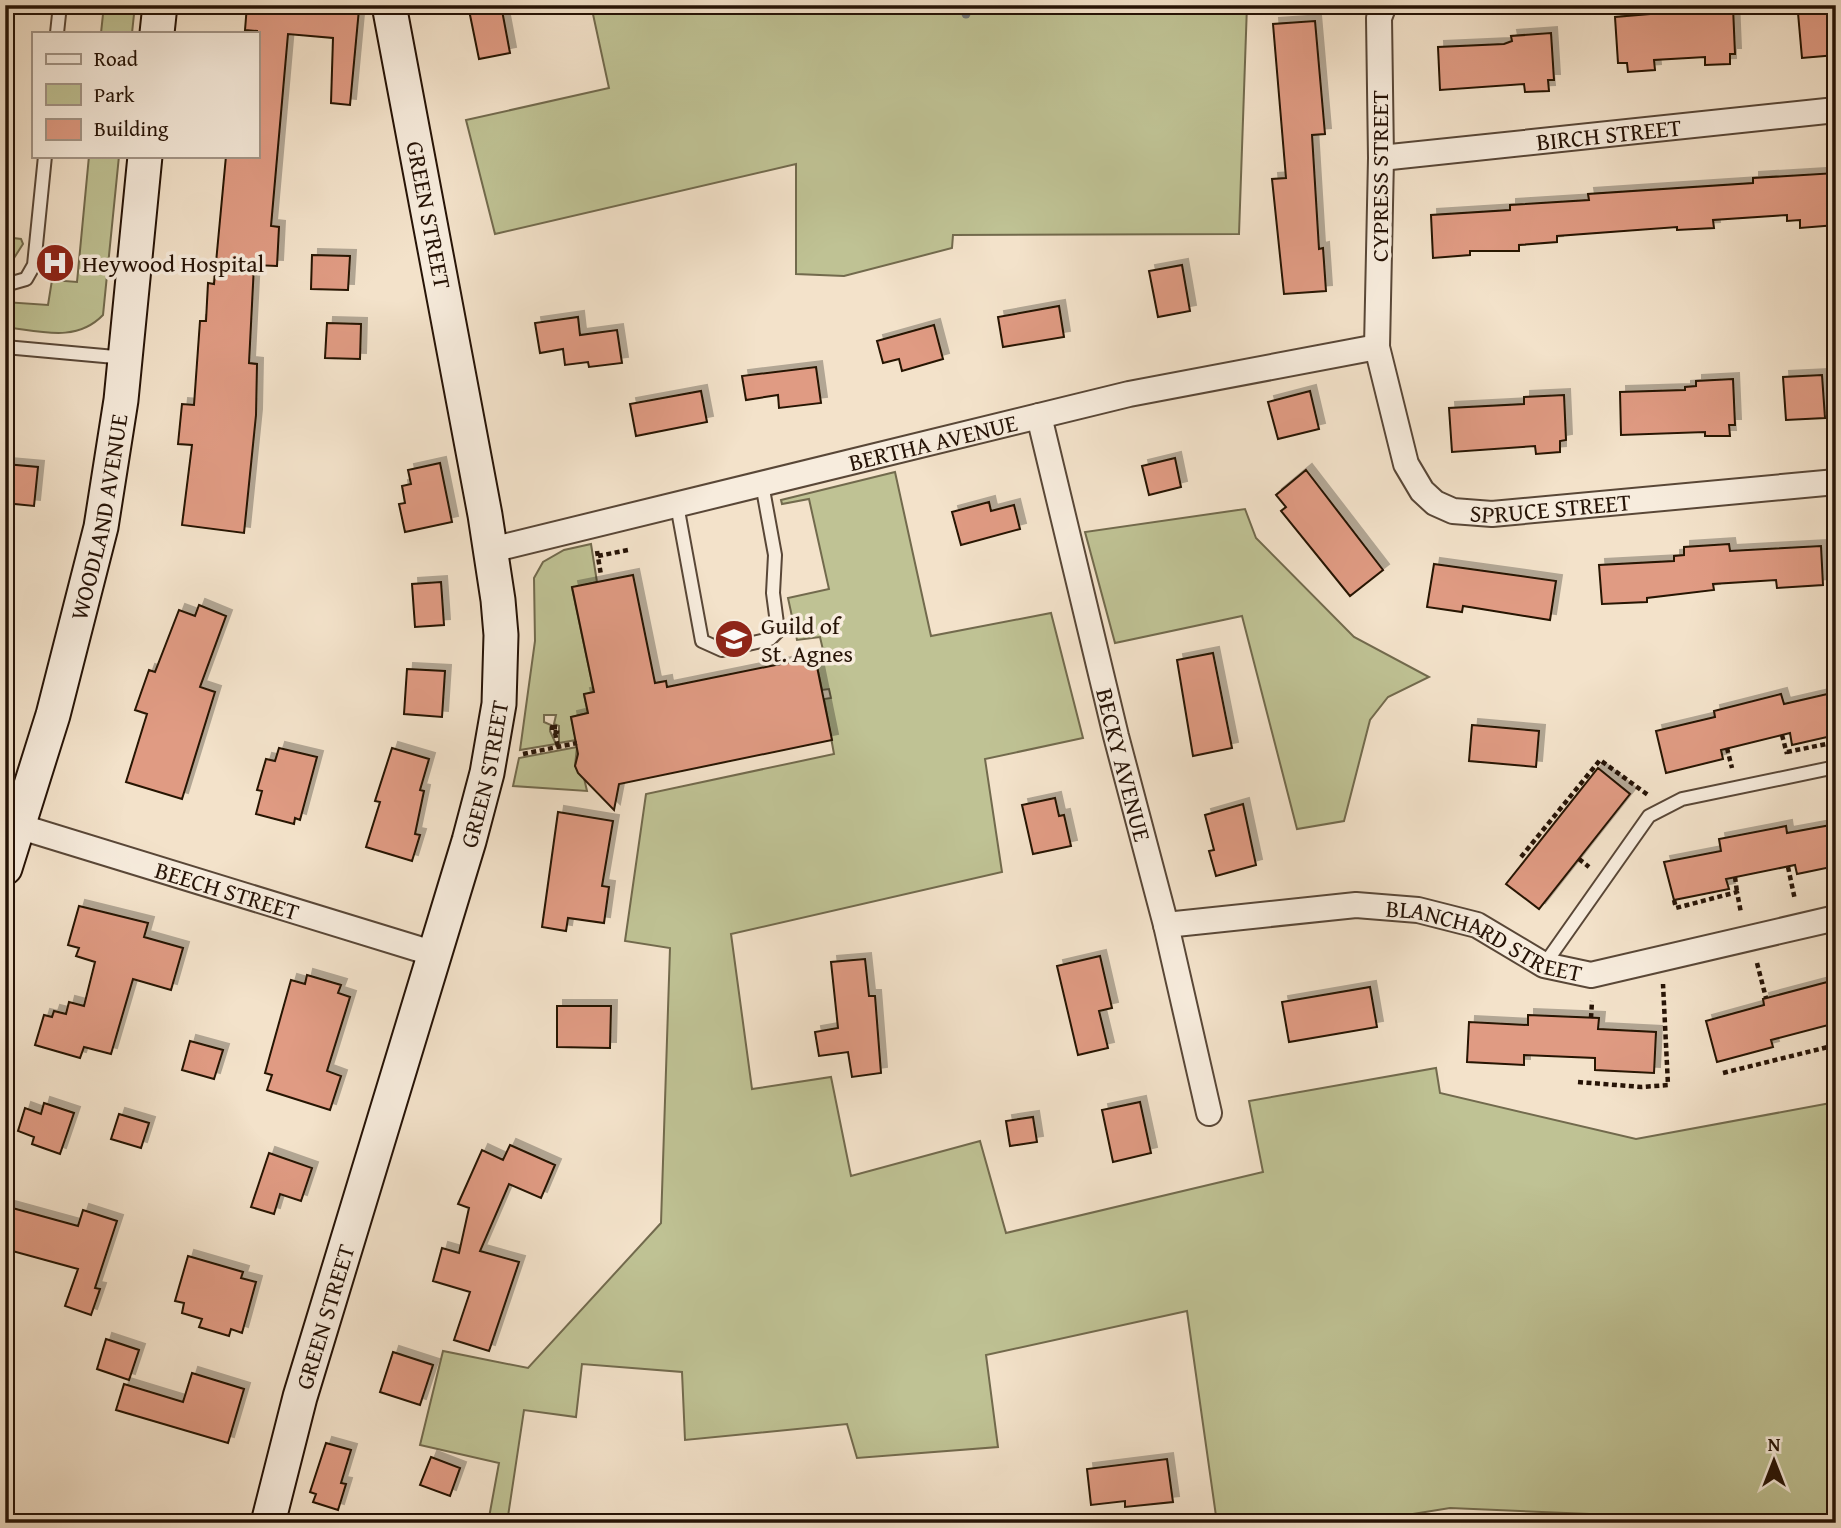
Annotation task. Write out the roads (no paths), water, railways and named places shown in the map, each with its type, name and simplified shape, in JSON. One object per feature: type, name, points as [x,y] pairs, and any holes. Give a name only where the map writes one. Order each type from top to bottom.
[{"type":"street","points":[[157,32],[160,5]]},
{"type":"street","name":"GREEN STREET","points":[[268,1523],[300,1397],[435,954],[478,808],[494,739],[501,635],[491,550],[389,5]]},
{"type":"street","name":"CYPRESS STREET","points":[[1377,347],[1381,158],[1379,18],[1384,5]]},
{"type":"street","name":"BIRCH STREET","points":[[1381,158],[1836,110]]},
{"type":"street","name":"WOODLAND AVENUE","points":[[5,868],[53,715],[101,527],[116,444],[145,158]]},
{"type":"street","name":"BERTHA AVENUE","points":[[491,550],[1129,394],[1377,347]]},
{"type":"street","name":"SPRUCE STREET","points":[[1377,347],[1406,464],[1430,499],[1453,511],[1492,514],[1836,482]]},
{"type":"street","name":"BECKY AVENUE","points":[[1039,416],[1116,736],[1166,925],[1209,1113]]},
{"type":"street","name":"BEECH STREET","points":[[18,826],[435,954]]},
{"type":"street","name":"BLANCHARD STREET","points":[[1166,925],[1356,905],[1418,910],[1477,925],[1544,965],[1591,975],[1836,918]]},
{"type":"lane","points":[[57,32],[60,5]]},
{"type":"lane","points":[[5,285],[26,279],[34,265],[45,158]]},
{"type":"lane","points":[[5,347],[126,358]]},
{"type":"lane","points":[[677,505],[702,641],[722,650],[770,639],[778,631],[774,593],[775,555],[762,485]]},
{"type":"lane","points":[[1544,965],[1649,816],[1682,799],[1730,786],[1836,767]]},
{"type":"waterway","points":[[966,5],[966,14]]},
{"type":"place","name":"Heywood Hospital","points":[[55,263]]},
{"type":"place","name":"Guild of St. Agnes","points":[[734,639]]}]
